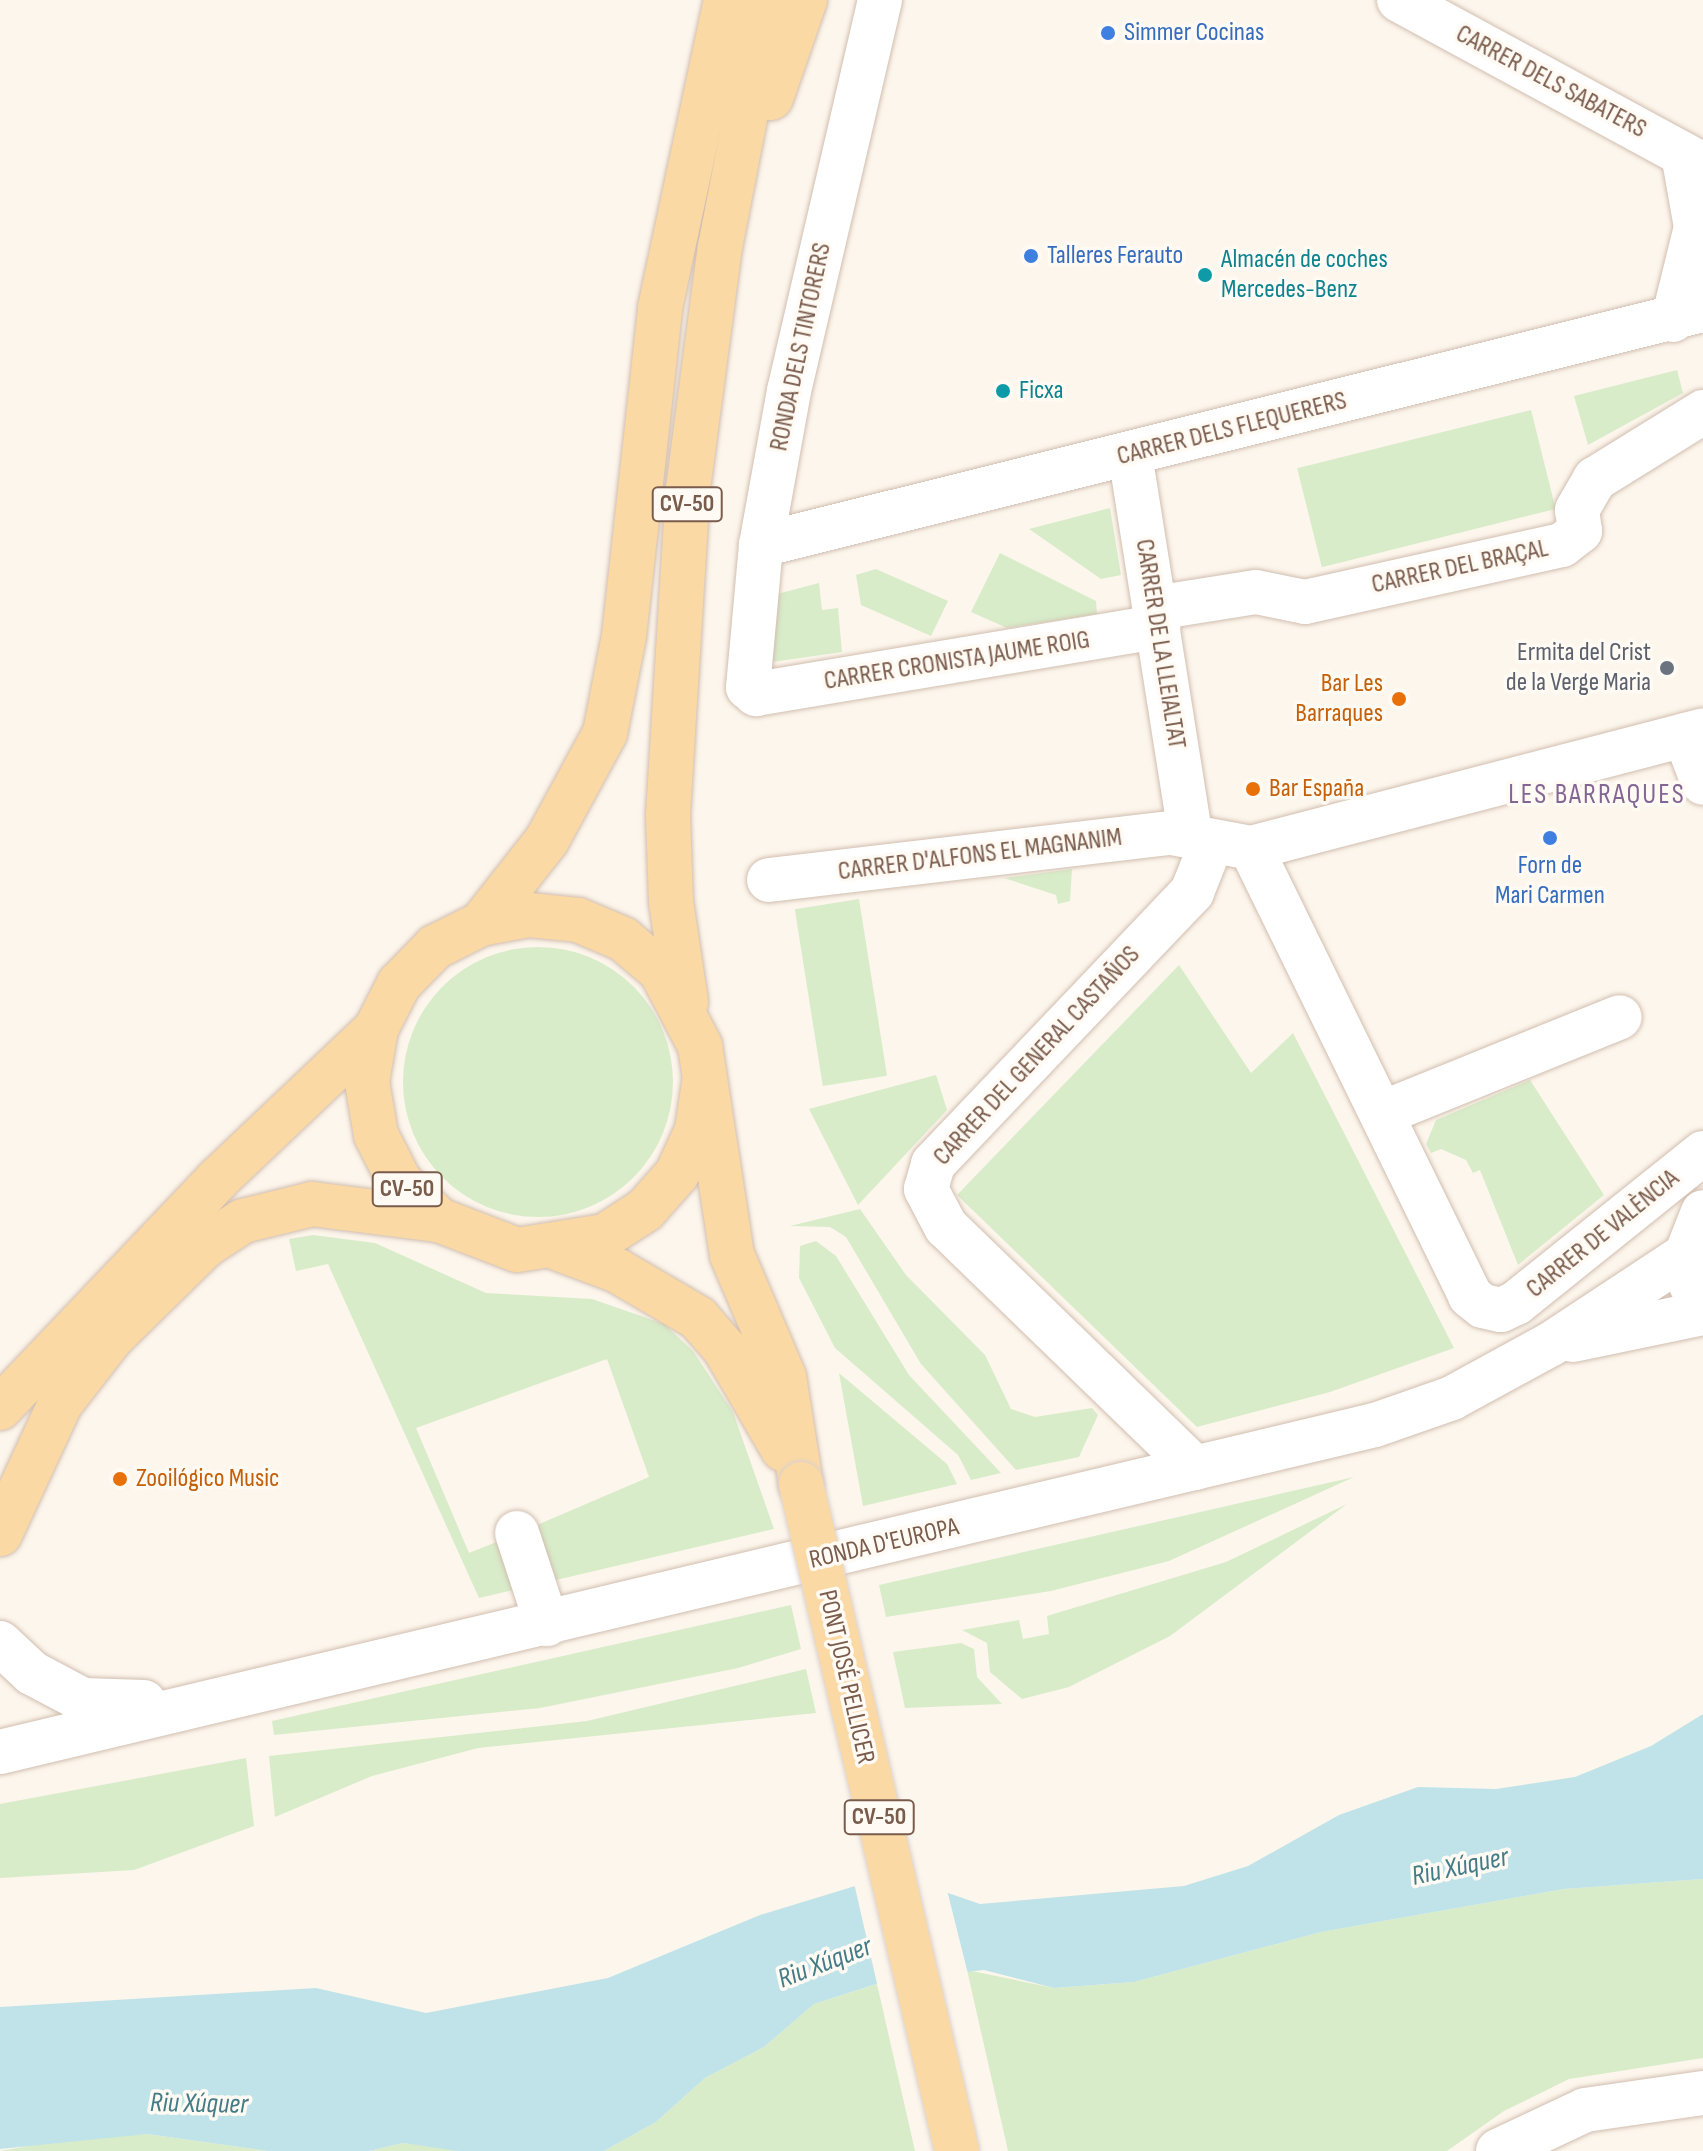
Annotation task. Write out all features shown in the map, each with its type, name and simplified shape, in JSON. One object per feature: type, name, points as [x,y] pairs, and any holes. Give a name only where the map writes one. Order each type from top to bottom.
[{"type":"main road","name":"CV-50","points":[[481,924],[547,840],[605,733],[624,636],[660,308],[726,0]]},
{"type":"main road","name":"CV-50","points":[[768,0],[720,247],[700,369],[670,720],[671,902],[732,1255],[784,1377],[801,1484]]},
{"type":"main road","points":[[720,247],[805,0]]},
{"type":"main road","name":"CV-50","points":[[688,1012],[661,971],[612,934],[578,920],[529,915],[481,924],[435,947],[399,984],[376,1029],[367,1082],[376,1135],[400,1182],[439,1220],[517,1250],[559,1249],[605,1236],[645,1210],[677,1174],[697,1130],[704,1083]]},
{"type":"main road","points":[[0,1408],[217,1180],[376,1029]]},
{"type":"main road","points":[[0,1534],[60,1404],[112,1337],[206,1245],[243,1221],[312,1204],[439,1220]]},
{"type":"main road","name":"CV-50","points":[[559,1249],[630,1277],[698,1318],[759,1401],[801,1484]]},
{"type":"main road","name":"PONT JOSÉ PELLICER","points":[[801,1484],[957,2151]]},
{"type":"street","name":"RONDA DELS TINTORERS","points":[[756,694],[747,676],[761,545],[880,0]]},
{"type":"street","name":"CARRER DELS SABATERS","points":[[1399,0],[1693,159]]},
{"type":"street","points":[[1688,315],[1696,227],[1693,159]]},
{"type":"street","name":"CARRER DELS FLEQUERERS","points":[[761,545],[1688,315]]},
{"type":"street","name":"CARRER DEL BRAÇAL","points":[[1156,618],[1256,592],[1305,602],[1562,545],[1580,531],[1577,510],[1595,479],[1703,412]]},
{"type":"street","name":"CARRER DE LA LLEIALTAT","points":[[1130,454],[1156,618],[1218,841]]},
{"type":"street","name":"CARRER CRONISTA JAUME ROIG","points":[[756,694],[1156,618]]},
{"type":"street","points":[[1620,1017],[1385,1112],[1218,841],[1694,732],[1703,783]]},
{"type":"street","name":"CARRER D'ALFONS EL MAGNANIM","points":[[769,880],[1218,841]]},
{"type":"street","name":"CARRER DEL GENERAL CASTAÑOS","points":[[1195,1468],[946,1227],[926,1189],[933,1164],[1192,892],[1218,841]]},
{"type":"street","name":"CARRER DE VALÈNCIA","points":[[1385,1112],[1470,1296],[1501,1310],[1703,1153]]},
{"type":"street","points":[[1703,1212],[1686,1255],[1689,1282],[1703,1305]]},
{"type":"street","points":[[1551,1344],[1686,1255]]},
{"type":"street","points":[[1551,1344],[1703,1313]]},
{"type":"street","name":"RONDA D'EUROPA","points":[[203,1704],[1375,1425],[1452,1398],[1551,1344]]},
{"type":"street","points":[[517,1533],[547,1624]]},
{"type":"street","points":[[0,1643],[32,1673],[83,1700],[203,1704]]},
{"type":"street","points":[[0,1752],[203,1704]]},
{"type":"street","points":[[1498,2151],[1548,2141],[1627,2100],[1703,2093]]},
{"type":"green space","points":[[1677,370],[1683,393],[1588,445],[1574,396]]},
{"type":"green space","points":[[1531,410],[1556,509],[1322,567],[1297,468]]},
{"type":"green space","points":[[1110,508],[1121,575],[1101,579],[1029,529]]},
{"type":"green space","points":[[1000,553],[1096,601],[1097,614],[1007,628],[971,612]]},
{"type":"green space","points":[[876,569],[948,601],[931,636],[861,605],[856,575]]},
{"type":"green space","points":[[819,583],[822,610],[838,608],[842,652],[772,662],[777,594]]},
{"type":"green space","points":[[1072,869],[1070,901],[1058,904],[1056,895],[1004,878]]},
{"type":"green space","points":[[859,899],[887,1076],[823,1086],[795,909]]},
{"type":"green space","points":[[538,947],[577,953],[602,963],[633,987],[657,1018],[667,1043],[673,1082],[667,1121],[657,1146],[633,1177],[602,1201],[577,1211],[538,1217],[499,1211],[474,1201],[443,1177],[419,1146],[409,1121],[403,1082],[409,1043],[419,1018],[443,987],[474,963],[499,953]]},
{"type":"green space","points":[[1179,965],[1251,1073],[1293,1033],[1454,1348],[1330,1392],[1197,1427],[957,1195]]},
{"type":"green space","points":[[936,1075],[947,1110],[858,1205],[809,1109]]},
{"type":"green space","points":[[1530,1080],[1604,1195],[1518,1265],[1480,1170],[1473,1173],[1466,1160],[1441,1149],[1431,1153],[1426,1144],[1436,1120]]},
{"type":"green space","points":[[860,1209],[906,1275],[985,1355],[1011,1409],[1035,1417],[1092,1408],[1098,1415],[1079,1457],[1016,1470],[921,1364],[846,1237],[830,1227],[790,1226]]},
{"type":"green space","points":[[313,1235],[375,1243],[486,1293],[592,1299],[664,1324],[693,1351],[733,1412],[774,1529],[556,1580],[537,1525],[649,1477],[607,1359],[416,1428],[469,1553],[499,1541],[517,1589],[479,1598],[328,1264],[296,1271],[289,1239]]},
{"type":"green space","points":[[816,1241],[836,1256],[909,1375],[1001,1473],[971,1480],[958,1455],[835,1348],[799,1278],[800,1246]]},
{"type":"green space","points":[[839,1373],[947,1464],[957,1484],[863,1506]]},
{"type":"green space","points":[[1354,1477],[1169,1561],[1051,1591],[886,1617],[879,1585]]},
{"type":"green space","points":[[1347,1504],[1170,1636],[1069,1687],[1022,1699],[990,1672],[987,1643],[962,1630],[1019,1620],[1023,1639],[1049,1634],[1047,1616],[1226,1562]]},
{"type":"green space","points":[[791,1605],[801,1649],[738,1668],[540,1708],[274,1735],[272,1721]]},
{"type":"green space","points":[[961,1643],[974,1649],[977,1677],[1002,1704],[905,1708],[893,1652]]},
{"type":"green space","points":[[806,1669],[816,1713],[478,1748],[372,1776],[275,1817],[269,1756],[587,1721]]},
{"type":"green space","points":[[246,1758],[254,1826],[134,1870],[0,1878],[0,1804]]},
{"type":"green space","points":[[1703,1879],[1703,2058],[1569,2079],[1504,2111],[1447,2151],[1008,2151],[967,1970],[1054,1988],[1134,1982],[1321,1932],[1564,1889]]},
{"type":"green space","points":[[877,1984],[915,2151],[604,2151],[656,2122],[705,2078],[764,2047],[814,2004]]},
{"type":"green space","points":[[147,2134],[269,2151],[0,2151],[80,2137]]},
{"type":"green space","points":[[403,2143],[454,2149],[458,2151],[369,2151]]},
{"type":"water","name":"Riu Xúquer","points":[[1703,1714],[1703,1879],[1564,1889],[1321,1932],[1134,1982],[1054,1988],[984,1970],[889,1980],[814,2004],[764,2047],[705,2078],[656,2122],[604,2151],[458,2151],[403,2143],[369,2151],[269,2151],[147,2134],[0,2149],[0,2007],[316,1988],[426,2013],[608,1978],[760,1915],[865,1883],[922,1884],[980,1904],[1184,1886],[1248,1866],[1339,1815],[1418,1787],[1496,1789],[1575,1777],[1651,1746]]},
{"type":"pier","points":[[865,1879],[946,1886],[968,1974],[878,1988],[854,1883]]},
{"type":"place","name":"Simmer Cocinas","points":[[1108,33]]},
{"type":"place","name":"Talleres Ferauto","points":[[1031,256]]},
{"type":"place","name":"Almacén de coches Mercedes-Benz","points":[[1205,275]]},
{"type":"place","name":"Ficxa","points":[[1003,391]]},
{"type":"place","name":"Ermita del Crist de la Verge Maria","points":[[1667,668]]},
{"type":"place","name":"Bar Les Barraques","points":[[1399,699]]},
{"type":"place","name":"Bar España","points":[[1253,789]]},
{"type":"place","name":"Forn de Mari Carmen","points":[[1550,838]]},
{"type":"place","name":"Zooilógico Music","points":[[120,1479]]},
{"type":"district","name":"LES BARRAQUES","points":[[1597,795]]}]
